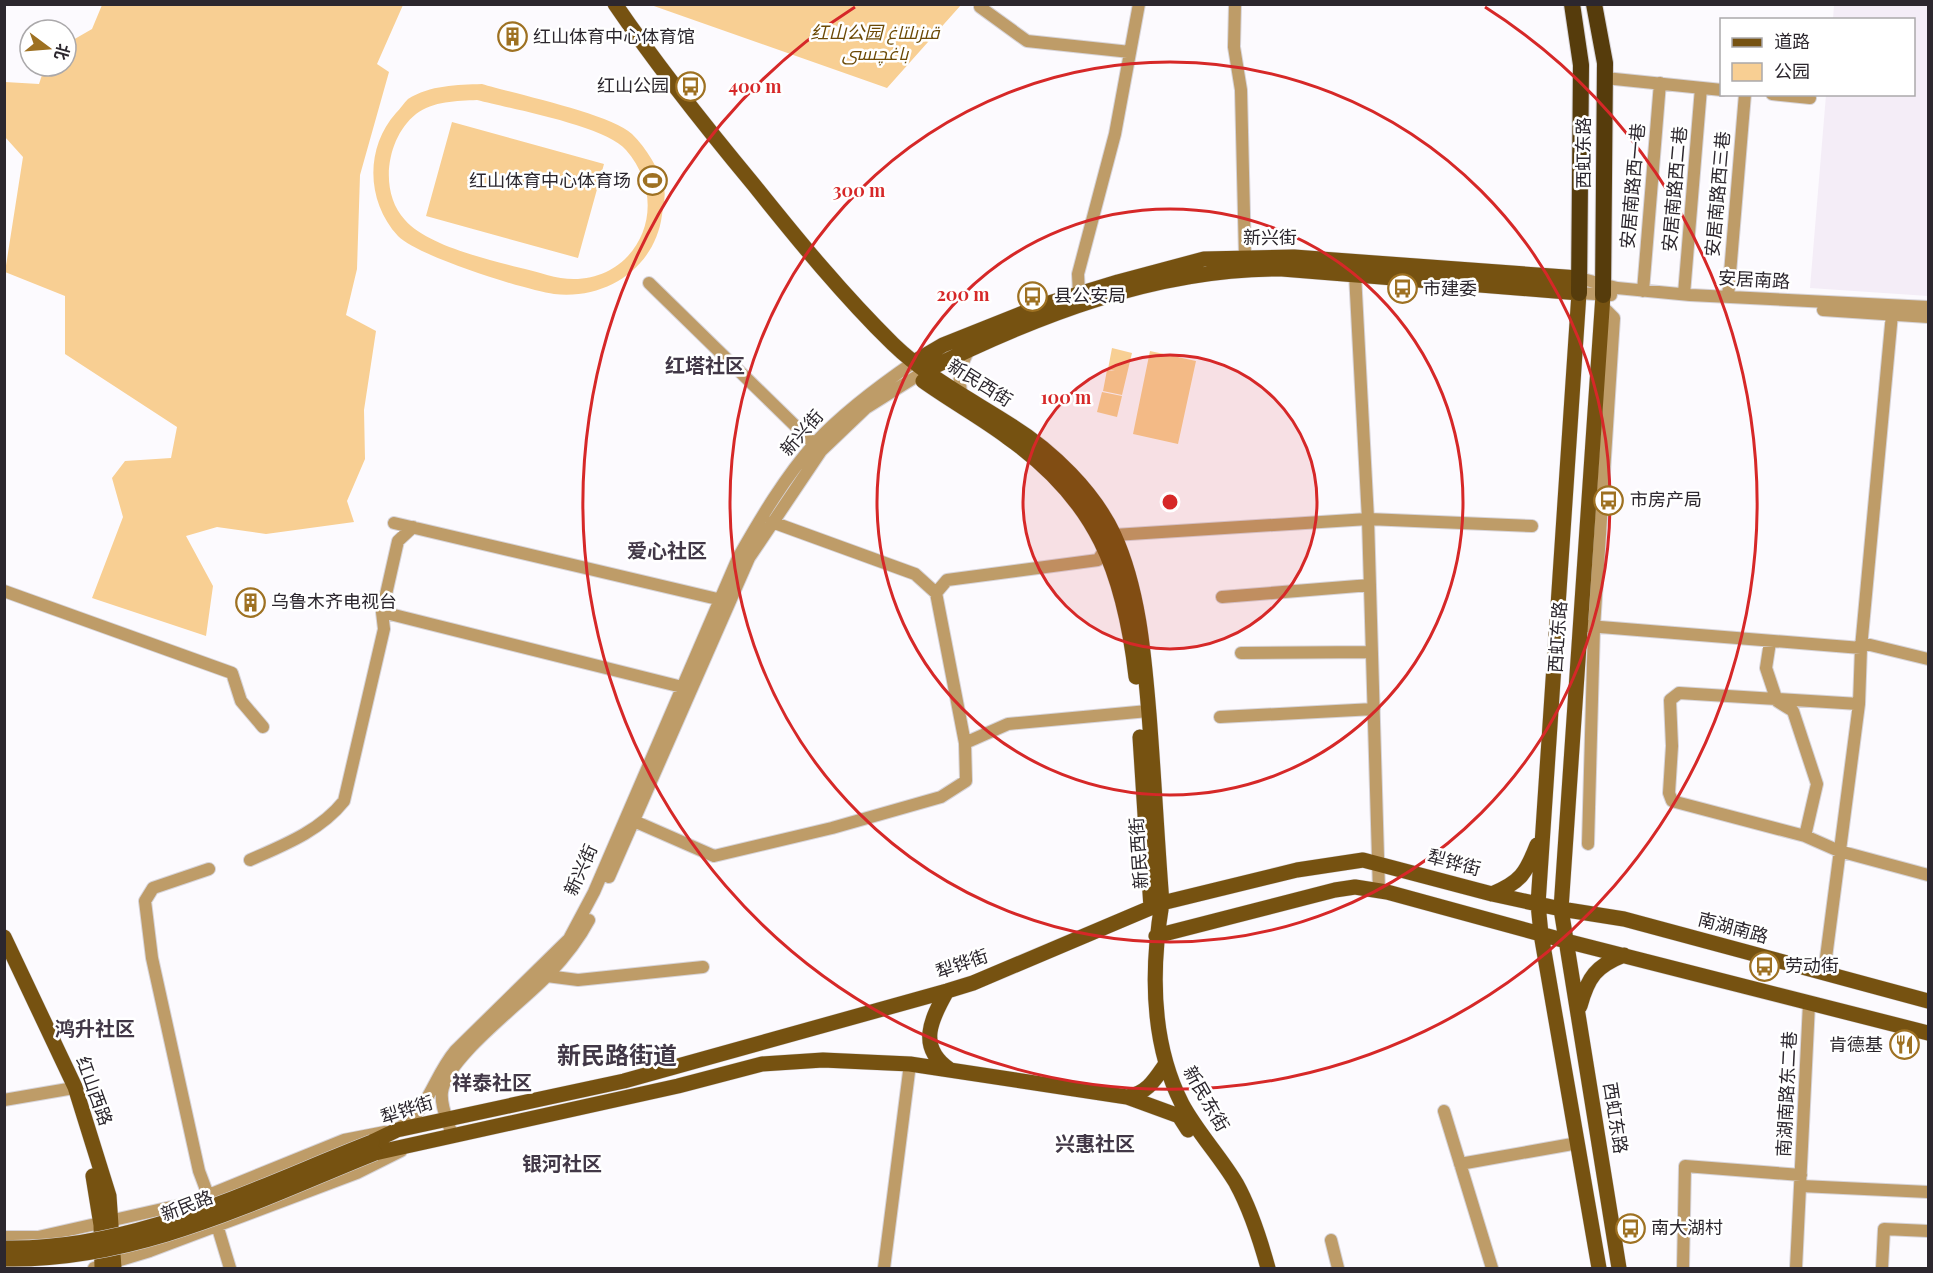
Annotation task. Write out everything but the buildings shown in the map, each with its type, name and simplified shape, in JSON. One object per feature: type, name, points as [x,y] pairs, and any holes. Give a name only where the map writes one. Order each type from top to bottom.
[{"type":"highway","name":"西虹东路","points":[[1572,4],[1581,65],[1579,286]]},
{"type":"highway","name":"西虹东路","points":[[1594,4],[1605,63],[1603,295]]},
{"type":"main road","name":"新民西街","points":[[605,4],[657,80],[794,250],[872,336],[1031,455],[1079,504],[1110,541]]},
{"type":"main road","name":"新民西街","points":[[615,4],[662,72],[809,254],[915,369],[962,394],[1016,428],[1071,476],[1099,510],[1137,610],[1144,655],[1143,712],[1156,936]]},
{"type":"main road","name":"新兴街","points":[[915,369],[943,345],[1079,294],[1204,259],[1245,256],[1294,257],[1579,286]]},
{"type":"main road","name":"新兴街","points":[[915,369],[1079,306],[1199,274],[1246,268],[1579,286]]},
{"type":"main road","name":"西虹东路","points":[[1579,286],[1538,904],[1541,934],[1599,1269]]},
{"type":"main road","name":"西虹东路","points":[[1603,295],[1578,625],[1561,909],[1619,1269]]},
{"type":"main road","points":[[1492,894],[1516,883],[1528,868],[1543,831]]},
{"type":"main road","name":"犁铧街","points":[[374,1147],[397,1130],[624,1081],[947,991],[973,983],[1156,905],[1297,870],[1363,860],[1492,894],[1561,909]]},
{"type":"main road","points":[[1156,936],[1335,890],[1355,887],[1379,891],[1809,1004],[1929,1033]]},
{"type":"main road","name":"南湖南路","points":[[1561,909],[1624,919],[1929,1001]]},
{"type":"main road","name":"新民东街","points":[[1156,936],[1160,1039],[1165,1065],[1183,1105],[1235,1182],[1251,1212],[1268,1269]]},
{"type":"main road","name":"红山西路","points":[[4,937],[75,1088],[109,1196],[105,1267]]},
{"type":"main road","points":[[1578,1011],[1586,982],[1605,962],[1624,955]]},
{"type":"main road","name":"红山西路","points":[[4,960],[68,1089],[107,1223]]},
{"type":"main road","points":[[947,991],[936,1010],[929,1036],[931,1051],[938,1061],[951,1070]]},
{"type":"main road","name":"犁铧街","points":[[374,1147],[416,1144],[678,1086],[762,1064],[823,1060],[910,1064],[1127,1097]]},
{"type":"main road","points":[[1127,1097],[1141,1095],[1165,1065]]},
{"type":"main road","name":"新民东街","points":[[1127,1097],[1179,1116],[1227,1186],[1242,1214],[1261,1269]]},
{"type":"main road","name":"新民路","points":[[4,1248],[28,1248],[107,1240],[152,1227],[374,1147]]},
{"type":"main road","name":"新民路","points":[[4,1259],[32,1260],[108,1250],[156,1239],[374,1147]]},
{"type":"street","points":[[1079,294],[1078,274],[1116,134],[1139,4]]},
{"type":"street","points":[[1235,4],[1234,47],[1241,90],[1245,256]]},
{"type":"street","points":[[980,7],[1027,41],[1130,52]]},
{"type":"street","points":[[1605,78],[1720,90]]},
{"type":"street","name":"安居南路西一巷","points":[[1643,291],[1660,83]]},
{"type":"street","name":"安居南路西二巷","points":[[1684,294],[1701,88]]},
{"type":"street","name":"安居南路西三巷","points":[[1728,297],[1745,96]]},
{"type":"street","points":[[1791,96],[1810,98]]},
{"type":"street","points":[[1355,274],[1368,519],[1379,891]]},
{"type":"street","points":[[649,283],[818,448]]},
{"type":"street","name":"安居南路","points":[[1579,286],[1603,295],[1929,317]]},
{"type":"street","name":"安居南路","points":[[1603,295],[1643,291],[1929,307]]},
{"type":"street","points":[[1588,844],[1594,627],[1614,318],[1603,295]]},
{"type":"street","points":[[1824,973],[1860,704],[1862,646],[1892,314]]},
{"type":"street","points":[[962,394],[959,371],[969,349]]},
{"type":"street","name":"新兴街","points":[[725,601],[738,558],[761,517],[860,400],[915,369]]},
{"type":"street","name":"新兴街","points":[[397,1130],[416,1117],[443,1065],[455,1051],[569,939],[594,892],[725,601],[749,558],[818,448]]},
{"type":"street","points":[[936,593],[947,580],[1098,560],[1110,541],[1368,519],[1532,526]]},
{"type":"street","points":[[634,820],[714,856],[832,828],[941,797],[966,781],[965,743],[936,593],[915,574],[772,522]]},
{"type":"street","points":[[394,523],[725,601]]},
{"type":"street","points":[[250,860],[289,843],[331,817],[344,801],[384,629],[382,612],[398,541],[413,527]]},
{"type":"street","points":[[1222,597],[1370,585]]},
{"type":"street","points":[[4,591],[232,673],[241,701],[263,727]]},
{"type":"street","points":[[382,612],[687,689]]},
{"type":"street","points":[[1578,625],[1770,642],[1862,646],[1929,659]]},
{"type":"street","points":[[1770,642],[1766,668],[1776,701],[1793,711],[1817,784],[1805,836]]},
{"type":"street","points":[[1241,653],[1372,652]]},
{"type":"street","name":"新兴街","points":[[452,1136],[442,1105],[442,1090],[449,1075],[476,1044],[547,976],[577,942],[602,895],[687,689]]},
{"type":"street","points":[[1860,704],[1776,701],[1679,693],[1670,700],[1672,746],[1669,793],[1672,801],[1805,836],[1839,851],[1929,875]]},
{"type":"street","points":[[1220,717],[1374,709]]},
{"type":"street","points":[[965,743],[1008,724],[1143,712]]},
{"type":"street","points":[[208,1195],[199,1172],[152,958],[145,901],[153,888],[209,869]]},
{"type":"street","points":[[547,976],[578,980],[703,967]]},
{"type":"street","name":"南湖南路东二巷","points":[[1796,1269],[1809,1004]]},
{"type":"street","points":[[884,1269],[910,1064]]},
{"type":"street","points":[[4,1100],[68,1089]]},
{"type":"street","points":[[1444,1111],[1492,1269]]},
{"type":"street","points":[[4,1237],[38,1237],[189,1203],[344,1140],[397,1130]]},
{"type":"street","points":[[1460,1164],[1578,1143]]},
{"type":"street","points":[[105,1267],[357,1173],[416,1144]]},
{"type":"street","points":[[1683,1269],[1685,1166],[1929,1192]]},
{"type":"street","points":[[217,1225],[230,1269]]},
{"type":"street","points":[[1882,1269],[1884,1229],[1929,1231]]},
{"type":"street","points":[[1331,1240],[1338,1269]]},
{"type":"shaded area","points":[[1834,5],[1928,5],[1928,296],[1810,288],[1826,96],[1915,96],[1915,18],[1833,18]]},
{"type":"green space","points":[[102,5],[403,5],[377,64],[389,72],[360,175],[357,269],[346,315],[376,331],[364,410],[365,459],[347,501],[354,522],[266,534],[217,527],[186,536],[213,586],[206,636],[92,598],[123,517],[112,478],[125,461],[171,458],[177,427],[65,354],[65,296],[5,272],[23,157],[5,137],[5,82],[39,84],[41,78],[78,78],[78,37],[92,29]]},
{"type":"green space","name":"红山公园 قىزىلتاغ باغچىسى","points":[[651,5],[961,5],[887,88]]},
{"type":"green space","name":"红山体育中心体育场","points":[[482,84],[562,105],[604,119],[632,134],[643,146],[662,181],[665,191],[664,202],[657,234],[649,251],[625,277],[592,292],[573,295],[540,291],[497,279],[426,253],[398,236],[387,222],[375,191],[373,174],[379,142],[386,127],[406,101],[416,94],[444,87]],"holes":[[[477,100],[579,126],[615,141],[626,150],[641,174],[647,199],[646,223],[637,244],[622,262],[601,274],[576,279],[547,275],[451,248],[417,231],[405,220],[391,194],[389,180],[393,150],[398,136],[416,114],[430,106],[453,101]]]},
{"type":"green space","points":[[452,122],[604,164],[578,258],[426,216]]},
{"type":"green space","points":[[1112,348],[1132,353],[1122,395],[1103,391],[1107,370],[1115,371],[1108,369]]},
{"type":"green space","points":[[1150,351],[1196,361],[1178,444],[1133,434]]},
{"type":"green space","points":[[1102,392],[1122,396],[1117,417],[1097,412]]},
{"type":"place","name":"红山体育中心体育馆","points":[[512,37]]},
{"type":"place","name":"红山公园","points":[[690,86]]},
{"type":"place","name":"红山体育中心体育场","points":[[652,181]]},
{"type":"place","name":"市建委","points":[[1402,289]]},
{"type":"place","name":"县公安局","points":[[1033,296]]},
{"type":"place","name":"市房产局","points":[[1609,500]]},
{"type":"place","name":"乌鲁木齐电视台","points":[[250,602]]},
{"type":"place","name":"劳动街","points":[[1764,966]]},
{"type":"place","name":"肯德基","points":[[1904,1045]]},
{"type":"place","name":"南大湖村","points":[[1630,1228]]},
{"type":"district","name":"红塔社区","points":[[705,366]]},
{"type":"district","name":"爱心社区","points":[[667,551]]},
{"type":"district","name":"鸿升社区","points":[[95,1029]]},
{"type":"district","name":"新民路街道","points":[[617,1056]]},
{"type":"district","name":"祥泰社区","points":[[492,1083]]},
{"type":"district","name":"兴惠社区","points":[[1095,1144]]},
{"type":"district","name":"银河社区","points":[[562,1164]]}]
